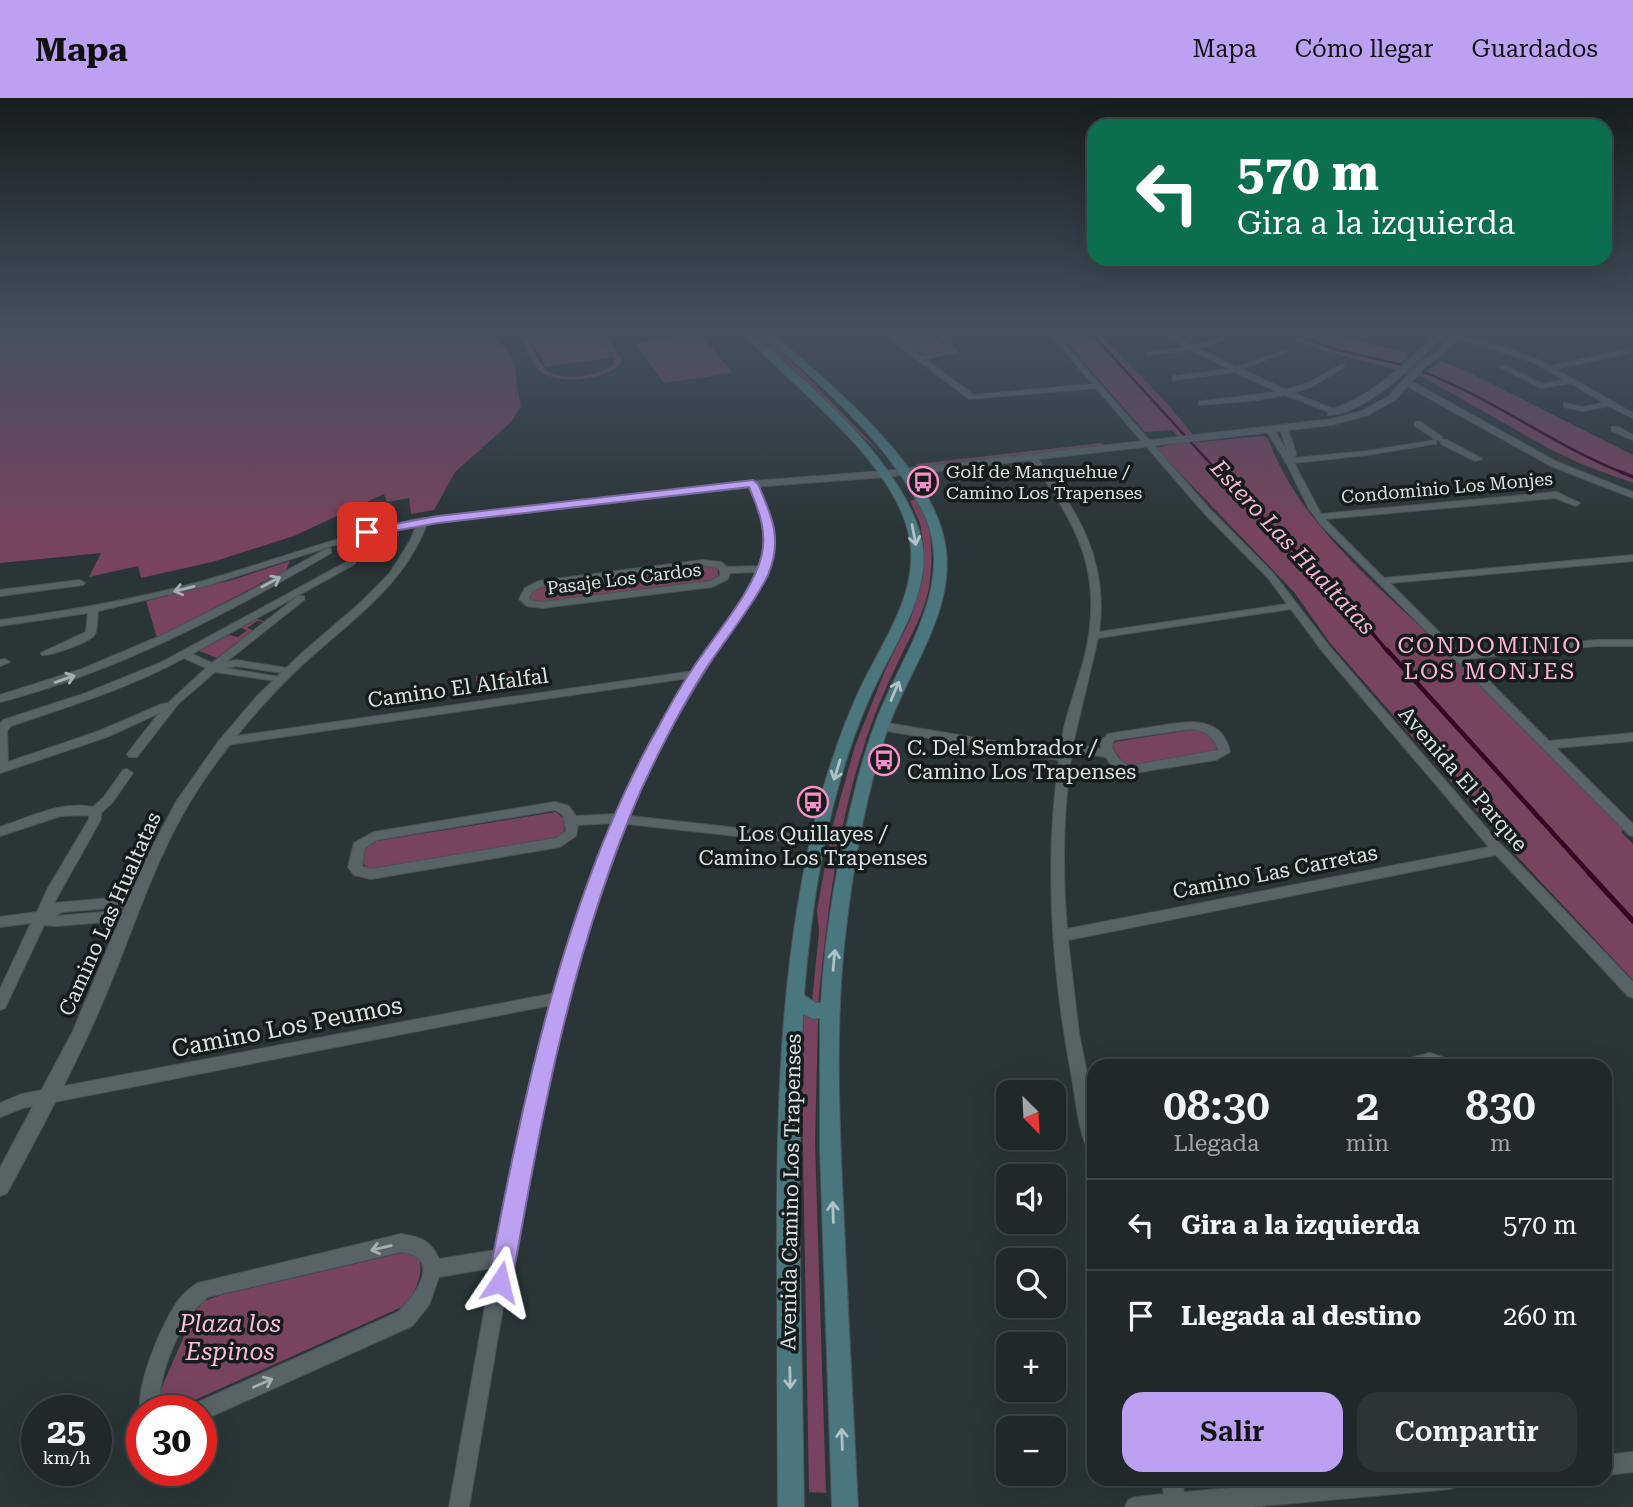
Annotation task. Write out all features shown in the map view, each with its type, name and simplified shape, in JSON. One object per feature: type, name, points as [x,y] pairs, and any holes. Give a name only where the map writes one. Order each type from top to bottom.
[{"type":"main road","name":"Avenida Camino Los Trapenses","points":[[791,1507],[788,1127],[795,998],[803,918],[818,841],[836,771],[855,718],[905,612],[914,586],[916,542],[903,500],[881,470],[816,398]]},
{"type":"main road","name":"Avenida Camino Los Trapenses","points":[[836,398],[902,468],[924,498],[939,541],[941,565],[938,590],[930,615],[881,726],[860,802],[844,883],[833,967],[830,1124],[845,1507]]},
{"type":"main road","points":[[903,500],[924,498]]},
{"type":"main road","points":[[795,998],[813,1011],[831,1010]]},
{"type":"street","name":"Avenida El Parque","points":[[1107,398],[1206,510],[1262,565],[1333,658],[1498,850],[1633,992]]},
{"type":"street","points":[[1202,403],[1244,398]]},
{"type":"street","points":[[1294,398],[1318,414],[1343,415],[1370,398]]},
{"type":"street","points":[[1295,398],[1343,415]]},
{"type":"street","points":[[902,468],[1205,434],[1284,429],[1381,405],[1391,398]]},
{"type":"street","points":[[1434,398],[1554,464],[1633,495]]},
{"type":"street","points":[[1598,398],[1631,414]]},
{"type":"street","points":[[1567,405],[1584,412],[1608,404]]},
{"type":"street","points":[[1205,434],[1318,414],[1330,409]]},
{"type":"street","points":[[1270,430],[1271,426],[1293,419]]},
{"type":"street","name":"Condominio Los Monjes","points":[[1418,424],[1439,441],[1478,458]]},
{"type":"street","points":[[1284,429],[1292,453],[1290,461]]},
{"type":"street","points":[[1615,429],[1633,438]]},
{"type":"street","points":[[1270,430],[1280,450],[1290,461],[1307,500],[1319,517],[1633,832]]},
{"type":"street","points":[[0,624],[93,609],[221,579],[376,530],[423,521],[881,470],[1032,457],[1144,441]]},
{"type":"street","name":"Condominio Los Monjes","points":[[1290,461],[1367,453],[1439,441]]},
{"type":"street","points":[[1032,457],[1066,500],[1085,540],[1096,588],[1094,636],[1065,752],[1058,848],[1061,936],[1070,1022],[1087,1110]]},
{"type":"street","points":[[459,1507],[535,1100],[561,998],[593,893],[622,819],[657,742],[696,674],[764,569],[769,552],[770,527],[753,484]]},
{"type":"street","name":"Condominio Los Monjes","points":[[1319,517],[1556,495],[1576,503]]},
{"type":"street","name":"Camino Las Hualtatas","points":[[0,1187],[82,1030],[132,908],[172,821],[196,780],[284,675],[380,591],[410,552],[423,521]]},
{"type":"street","points":[[0,699],[68,678],[140,650],[211,615],[343,541]]},
{"type":"street","points":[[1382,581],[1633,558]]},
{"type":"street","points":[[175,701],[103,734],[1,768],[1,730],[4,725],[119,684],[185,655],[352,562]]},
{"type":"street","name":"Pasaje Los Cardos","points":[[725,570],[723,580],[712,584],[542,605],[530,604],[524,599],[528,590],[543,583],[707,562],[718,564],[725,570],[764,569]]},
{"type":"street","points":[[0,593],[80,583]]},
{"type":"street","points":[[133,754],[175,701],[294,604],[311,586]]},
{"type":"street","points":[[1094,636],[1294,607]]},
{"type":"street","points":[[46,653],[87,637],[91,630],[93,609]]},
{"type":"street","points":[[1459,657],[1597,643],[1633,636]]},
{"type":"street","points":[[1597,643],[1633,643]]},
{"type":"street","points":[[185,655],[226,672],[284,675]]},
{"type":"street","name":"Camino El Alfalfal","points":[[226,741],[696,674]]},
{"type":"street","points":[[1191,725],[1211,730],[1224,749],[1216,756],[1130,770],[1119,767],[1110,754],[1106,743],[1112,737],[1191,725]]},
{"type":"street","points":[[881,726],[1065,752],[1110,754]]},
{"type":"street","points":[[1547,745],[1633,737]]},
{"type":"street","points":[[0,1004],[69,860],[95,819],[95,812],[108,800],[127,773]]},
{"type":"street","points":[[555,806],[567,810],[571,821],[570,836],[556,844],[371,874],[359,872],[355,867],[359,846],[374,836],[555,806]]},
{"type":"street","points":[[0,832],[60,813],[87,809],[95,812]]},
{"type":"street","points":[[571,821],[622,819],[818,841]]},
{"type":"street","name":"Camino Las Carretas","points":[[1061,936],[1498,850]]},
{"type":"street","points":[[0,922],[42,916],[51,922],[132,908]]},
{"type":"street","name":"Camino Los Peumos","points":[[0,1110],[22,1101],[561,998]]},
{"type":"street","name":"Camino Los Peumos","points":[[0,1100],[22,1101]]},
{"type":"street","points":[[148,1395],[181,1313],[190,1300],[204,1289],[401,1243],[411,1242],[426,1250],[432,1269],[425,1297],[405,1319],[217,1404]]},
{"type":"street","points":[[432,1269],[505,1257]]},
{"type":"street","points":[[1612,1464],[1633,1462]]},
{"type":"street","points":[[1172,1486],[1176,1504]]},
{"type":"street","points":[[1135,1507],[1373,1486]]},
{"type":"green space","points":[[0,398],[520,398],[521,406],[511,422],[455,472],[434,510],[411,514],[409,498],[387,502],[384,494],[294,536],[212,562],[141,578],[138,566],[89,577],[101,553],[0,563]]},
{"type":"green space","points":[[822,398],[828,398],[888,461]]},
{"type":"green space","points":[[1115,398],[1162,398],[1199,442],[1263,436],[1268,438],[1299,499],[1344,553],[1622,828],[1622,833],[1633,844],[1633,980],[1511,850],[1330,643],[1294,592],[1156,448],[1184,442],[1172,430],[1145,432]]},
{"type":"green space","points":[[1459,398],[1519,398],[1633,455],[1633,483],[1581,464]]},
{"type":"green space","points":[[1101,443],[1107,446],[919,468],[916,464]]},
{"type":"green space","points":[[916,499],[929,529],[929,587],[921,615],[875,715],[854,780],[839,844],[818,1005],[812,1002],[819,932],[817,910],[832,828],[855,746],[886,668],[910,620],[923,578],[924,547],[920,523],[910,501]]},
{"type":"green space","points":[[290,561],[286,570],[157,638],[146,601],[232,580]]},
{"type":"green space","points":[[707,565],[717,568],[719,577],[543,602],[530,599],[533,591],[542,586]]},
{"type":"green space","points":[[271,618],[264,622],[257,621],[247,628],[253,630],[217,658],[199,651],[229,635],[238,637],[247,630],[241,628],[256,619],[264,621]]},
{"type":"green space","points":[[520,670],[521,682],[477,688],[476,676]]},
{"type":"green space","points":[[1196,729],[1205,732],[1219,747],[1214,751],[1130,766],[1123,763],[1112,746],[1115,742]]},
{"type":"green space","points":[[556,812],[563,818],[564,831],[558,838],[370,869],[362,863],[366,847],[377,841]]},
{"type":"green space","points":[[804,1015],[818,1019],[815,1143],[826,1493],[809,1492],[802,1096]]},
{"type":"green space","name":"Plaza los Espinos","points":[[406,1252],[419,1258],[419,1278],[414,1291],[402,1307],[206,1395],[160,1395],[195,1311],[204,1301]]},
{"type":"waterway","name":"Estero Las Hualtatas","points":[[1150,398],[1220,474]]},
{"type":"waterway","points":[[1478,398],[1573,450],[1626,474]]},
{"type":"waterway","name":"Estero Las Hualtatas","points":[[1218,472],[1359,617],[1388,652]]},
{"type":"waterway","points":[[1621,472],[1633,477]]},
{"type":"waterway","name":"Estero Las Hualtatas","points":[[1387,650],[1591,875]]},
{"type":"waterway","name":"Estero Las Hualtatas","points":[[1589,873],[1633,921]]},
{"type":"place","name":"Golf de Manquehue / Camino Los Trapenses","points":[[923,482]]},
{"type":"place","name":"C. Del Sembrador / Camino Los Trapenses","points":[[884,760]]},
{"type":"place","name":"Los Quillayes / Camino Los Trapenses","points":[[813,802]]},
{"type":"district","name":"CONDOMINIO LOS MONJES","points":[[1490,658]]},
{"type":"route","points":[[367,532],[438,519],[753,484],[769,522],[769,552],[761,576],[709,653],[657,742],[633,791],[593,893],[576,943],[535,1100],[500,1282]]}]
